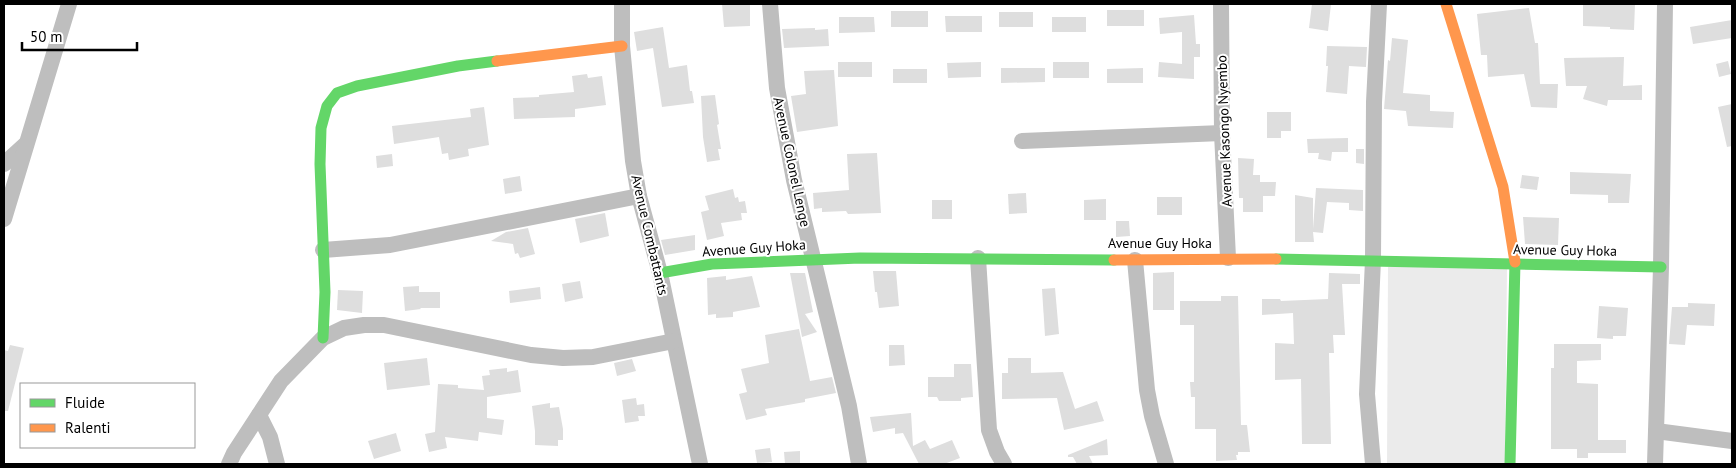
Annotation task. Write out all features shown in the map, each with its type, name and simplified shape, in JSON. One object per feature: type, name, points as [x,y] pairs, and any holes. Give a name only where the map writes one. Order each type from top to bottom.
[{"type":"street","points":[[4,219],[68,4]]},
{"type":"street","name":"Avenue Combattants","points":[[622,4],[622,46],[633,161],[639,196],[660,273],[700,464]]},
{"type":"street","name":"Avenue Colonel Lenge","points":[[770,4],[777,88],[794,180],[849,406],[859,464]]},
{"type":"street","name":"Avenue Kasongo Nyembo","points":[[1221,4],[1222,133],[1228,258]]},
{"type":"street","points":[[1373,464],[1367,394],[1373,260],[1374,102],[1379,4]]},
{"type":"street","points":[[1446,4],[1503,186],[1515,264],[1510,464]]},
{"type":"street","points":[[1655,464],[1661,267],[1665,4]]},
{"type":"street","points":[[323,338],[325,292],[320,164],[321,128],[327,106],[337,93],[357,86],[458,66],[622,46]]},
{"type":"street","points":[[1022,141],[1222,133]]},
{"type":"street","points":[[4,164],[26,144]]},
{"type":"street","points":[[323,250],[390,245],[639,196]]},
{"type":"street","points":[[978,258],[989,430],[997,452],[1004,464]]},
{"type":"street","name":"Avenue Guy Hoka","points":[[660,273],[712,264],[813,259],[978,258],[1135,260],[1228,258],[1661,267]]},
{"type":"street","points":[[1135,260],[1147,390],[1152,416],[1166,464]]},
{"type":"street","points":[[229,464],[281,381],[323,338],[344,328],[384,325],[531,355],[563,358],[594,357],[674,340]]},
{"type":"street","points":[[259,415],[270,437],[277,464]]},
{"type":"street","points":[[1656,432],[1732,441]]},
{"type":"shaded area","points":[[1388,267],[1507,267],[1505,464],[1387,464]]},
{"type":"building","points":[[722,4],[750,4],[750,26],[724,27]]},
{"type":"building","points":[[1312,4],[1331,4],[1328,31],[1309,28]]},
{"type":"building","points":[[1583,4],[1635,4],[1634,30],[1583,26]]},
{"type":"building","points":[[1529,8],[1535,43],[1538,43],[1540,84],[1558,84],[1557,108],[1531,107],[1524,74],[1488,77],[1487,55],[1481,55],[1477,14]]},
{"type":"building","points":[[1107,10],[1144,10],[1144,26],[1107,26]]},
{"type":"building","points":[[891,11],[928,11],[928,27],[891,27]]},
{"type":"building","points":[[999,12],[1033,12],[1033,27],[999,27]]},
{"type":"building","points":[[1194,15],[1196,44],[1200,44],[1200,57],[1194,57],[1194,79],[1158,77],[1159,62],[1182,64],[1182,32],[1160,34],[1159,18]]},
{"type":"building","points":[[945,16],[982,16],[982,32],[946,32]]},
{"type":"building","points":[[839,17],[874,17],[875,32],[839,33]]},
{"type":"building","points":[[1052,17],[1086,17],[1086,32],[1052,32]]},
{"type":"building","points":[[1732,20],[1732,38],[1693,44],[1690,27]]},
{"type":"building","points":[[663,27],[669,68],[687,65],[690,91],[692,91],[694,103],[662,107],[653,48],[637,51],[634,32]]},
{"type":"building","points":[[815,28],[815,30],[828,29],[829,46],[784,48],[782,29]]},
{"type":"building","points":[[1392,38],[1408,40],[1403,93],[1430,95],[1430,111],[1454,112],[1453,128],[1408,126],[1406,111],[1384,109],[1388,60],[1390,61]]},
{"type":"building","points":[[1327,46],[1367,47],[1366,67],[1349,66],[1347,94],[1326,92]]},
{"type":"building","points":[[1624,57],[1623,86],[1642,85],[1642,100],[1608,100],[1607,106],[1583,99],[1587,86],[1566,86],[1564,58]]},
{"type":"building","points":[[1728,61],[1731,74],[1719,77],[1716,64]]},
{"type":"building","points":[[838,62],[872,62],[872,77],[838,77]]},
{"type":"building","points":[[981,62],[981,77],[948,78],[947,63]]},
{"type":"building","points":[[1053,62],[1089,62],[1089,78],[1053,78]]},
{"type":"building","points":[[1001,68],[1045,68],[1045,82],[1001,83]]},
{"type":"building","points":[[1143,68],[1143,83],[1107,83],[1107,69]]},
{"type":"building","points":[[893,69],[927,69],[927,83],[893,83]]},
{"type":"building","points":[[834,70],[838,126],[797,132],[791,96],[806,94],[804,71]]},
{"type":"building","points":[[587,74],[588,78],[602,76],[606,105],[575,109],[575,117],[514,119],[513,98],[539,97],[539,95],[574,92],[572,76]]},
{"type":"building","points":[[715,95],[721,149],[718,149],[720,160],[707,162],[703,137],[701,96]]},
{"type":"building","points":[[1732,104],[1732,146],[1727,147],[1718,107]]},
{"type":"building","points":[[484,107],[489,145],[468,149],[469,156],[449,160],[448,153],[442,154],[439,137],[394,144],[392,126],[471,117],[470,109]]},
{"type":"building","points":[[1267,112],[1291,112],[1291,131],[1281,131],[1281,138],[1267,138]]},
{"type":"building","points":[[1348,138],[1348,152],[1332,152],[1331,161],[1318,159],[1319,153],[1308,153],[1307,139]]},
{"type":"building","points":[[1356,149],[1364,149],[1364,164],[1356,163]]},
{"type":"building","points":[[877,153],[881,213],[848,214],[846,211],[822,212],[822,208],[814,209],[813,193],[849,190],[847,154]]},
{"type":"building","points":[[392,154],[393,166],[377,168],[376,156]]},
{"type":"building","points":[[1238,158],[1254,159],[1253,175],[1260,175],[1260,182],[1276,182],[1275,196],[1263,196],[1263,212],[1243,212],[1243,198],[1239,198]]},
{"type":"building","points":[[1570,172],[1631,174],[1629,203],[1608,203],[1608,195],[1570,194]]},
{"type":"building","points":[[1522,175],[1539,177],[1537,190],[1520,188]]},
{"type":"building","points":[[520,176],[522,191],[505,194],[503,179]]},
{"type":"building","points":[[1316,188],[1363,190],[1363,211],[1349,210],[1349,203],[1327,202],[1323,233],[1313,232],[1314,242],[1295,242],[1295,195],[1313,198],[1313,229]]},
{"type":"building","points":[[733,189],[735,198],[738,197],[739,202],[745,201],[747,213],[741,213],[742,220],[721,223],[724,236],[707,240],[701,212],[709,210],[705,196]]},
{"type":"building","points":[[1026,193],[1027,213],[1009,214],[1008,194]]},
{"type":"building","points":[[1157,197],[1182,197],[1182,215],[1157,215]]},
{"type":"building","points":[[1106,199],[1106,220],[1084,220],[1084,200]]},
{"type":"building","points":[[932,200],[952,200],[952,219],[932,219]]},
{"type":"building","points":[[605,213],[609,236],[580,243],[575,219]]},
{"type":"building","points":[[1523,217],[1559,218],[1558,245],[1525,244]]},
{"type":"building","points":[[1116,221],[1129,221],[1130,236],[1116,237]]},
{"type":"building","points":[[528,228],[535,254],[520,258],[518,253],[515,254],[513,244],[491,241],[506,232]]},
{"type":"building","points":[[695,235],[695,250],[665,255],[661,240]]},
{"type":"building","points":[[873,271],[896,271],[899,306],[879,308]]},
{"type":"building","points":[[1174,272],[1174,310],[1153,310],[1153,273]]},
{"type":"building","points":[[790,273],[805,273],[813,312],[805,314],[817,332],[802,337]]},
{"type":"building","points":[[1329,273],[1360,274],[1360,284],[1342,284],[1345,335],[1333,335],[1334,353],[1329,353],[1331,444],[1302,444],[1301,379],[1275,380],[1275,343],[1294,344],[1293,313],[1262,315],[1262,299],[1280,299],[1281,301],[1328,299]]},
{"type":"building","points":[[726,276],[726,280],[752,276],[760,307],[733,312],[733,317],[716,318],[716,314],[708,315],[707,278]]},
{"type":"building","points":[[580,281],[583,298],[565,302],[562,284]]},
{"type":"building","points":[[419,286],[419,292],[440,292],[440,308],[420,308],[405,311],[403,287]]},
{"type":"building","points":[[540,287],[541,299],[510,303],[509,291]]},
{"type":"building","points":[[1055,288],[1059,334],[1045,336],[1042,289]]},
{"type":"building","points":[[338,290],[363,291],[362,313],[337,310]]},
{"type":"building","points":[[1221,296],[1238,296],[1241,425],[1247,425],[1250,452],[1238,452],[1238,455],[1236,455],[1237,460],[1216,461],[1216,429],[1195,429],[1195,397],[1191,397],[1190,382],[1194,382],[1194,325],[1180,325],[1180,301],[1221,301]]},
{"type":"building","points":[[1688,303],[1715,304],[1714,326],[1687,325],[1685,345],[1669,344],[1672,307],[1688,307]]},
{"type":"building","points":[[1599,306],[1628,308],[1626,336],[1613,336],[1613,339],[1597,338]]},
{"type":"building","points":[[799,329],[810,381],[832,377],[836,393],[805,399],[805,402],[765,409],[767,415],[746,420],[739,394],[747,392],[741,369],[769,363],[765,335]]},
{"type":"building","points":[[1554,344],[1601,344],[1601,360],[1577,361],[1577,383],[1598,384],[1598,440],[1626,440],[1626,453],[1588,453],[1588,458],[1577,458],[1577,449],[1551,449],[1551,368],[1554,368]]},
{"type":"building","points":[[10,345],[24,348],[8,411],[4,411],[4,350],[8,351]]},
{"type":"building","points":[[889,345],[904,345],[905,365],[889,366]]},
{"type":"building","points":[[427,358],[430,385],[387,390],[384,363]]},
{"type":"building","points":[[1008,358],[1031,358],[1031,373],[1063,372],[1075,409],[1097,401],[1104,421],[1064,430],[1057,398],[1002,399],[1002,373],[1008,373]]},
{"type":"building","points":[[632,359],[636,371],[617,376],[614,363]]},
{"type":"building","points":[[954,364],[971,364],[973,397],[961,398],[961,401],[939,401],[937,397],[928,397],[928,377],[954,377]]},
{"type":"building","points":[[507,368],[507,372],[518,370],[521,392],[487,397],[487,418],[504,420],[502,435],[479,432],[478,441],[445,437],[447,448],[429,452],[425,434],[435,432],[438,384],[458,385],[458,388],[484,390],[482,376],[490,375],[489,370]]},
{"type":"building","points":[[636,398],[637,405],[644,404],[645,416],[638,416],[639,421],[625,423],[622,400]]},
{"type":"building","points":[[550,403],[550,408],[559,407],[563,440],[558,440],[558,446],[535,445],[532,406]]},
{"type":"building","points":[[911,413],[913,446],[925,440],[930,449],[952,440],[960,458],[944,464],[919,464],[903,433],[895,434],[895,428],[873,432],[870,417]]},
{"type":"building","points":[[396,433],[401,451],[374,459],[368,441]]},
{"type":"building","points":[[1107,439],[1108,455],[1089,456],[1093,464],[1077,464],[1073,457],[1068,457],[1068,455]]},
{"type":"building","points":[[770,448],[772,462],[757,463],[755,450]]},
{"type":"building","points":[[800,451],[800,463],[785,464],[784,452]]},
{"type":"traffic: fast","points":[[323,338],[325,292],[320,164],[321,128],[327,106],[337,93],[357,86],[458,66],[497,61]]},
{"type":"traffic: fast","points":[[660,273],[712,264],[860,258],[1114,260]]},
{"type":"traffic: fast","points":[[1276,259],[1661,267]]},
{"type":"traffic: fast","points":[[1510,464],[1515,262]]},
{"type":"traffic: slow","points":[[1446,4],[1503,187],[1515,262]]},
{"type":"traffic: slow","points":[[497,61],[622,46]]},
{"type":"traffic: slow","points":[[1114,260],[1276,259]]}]
